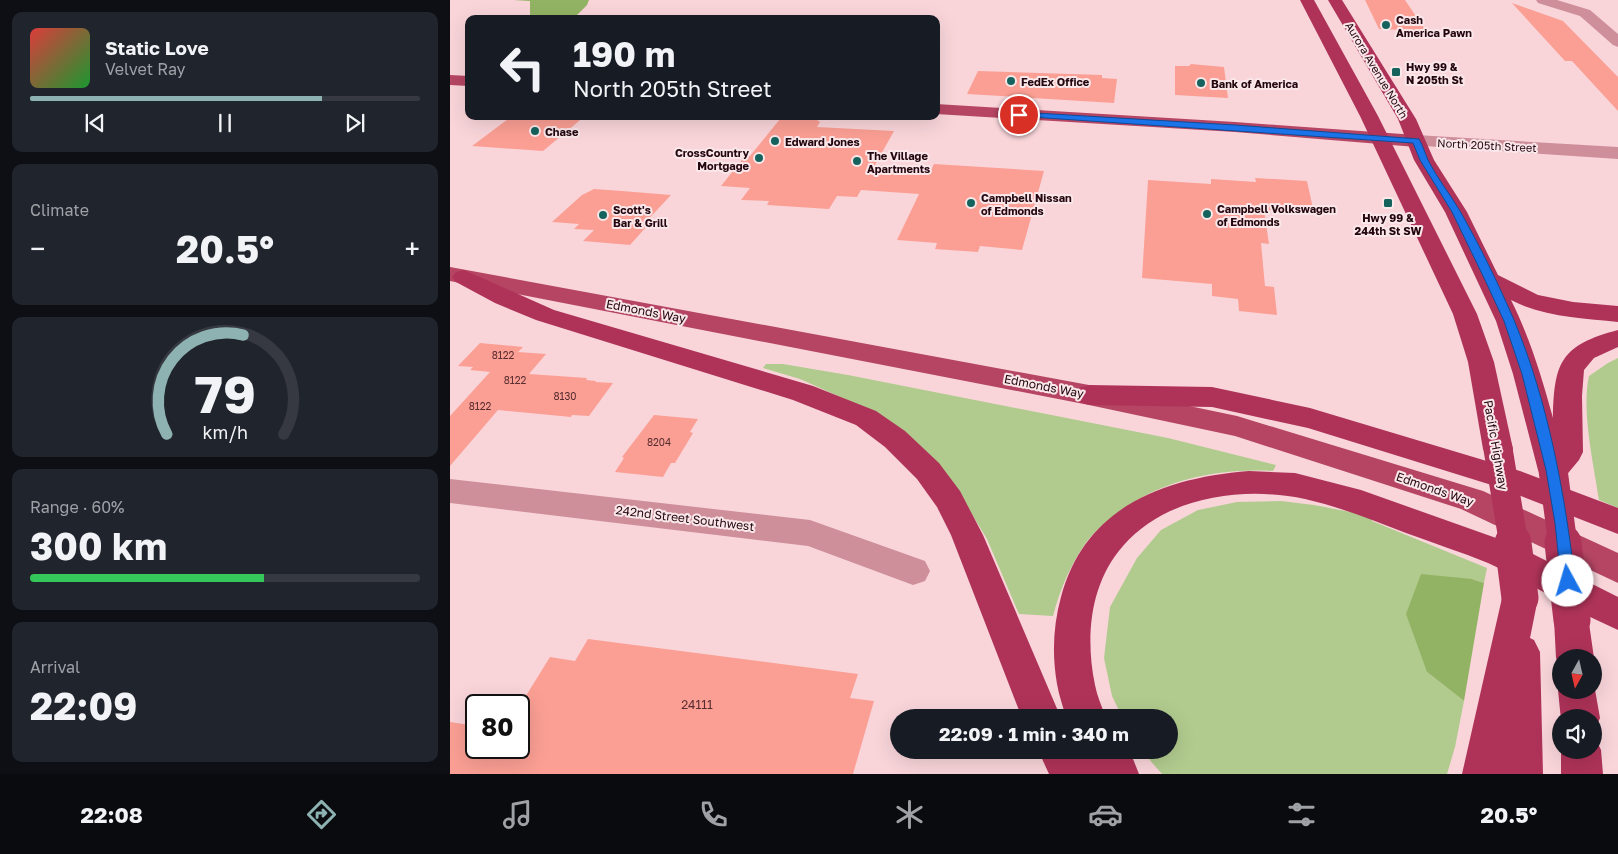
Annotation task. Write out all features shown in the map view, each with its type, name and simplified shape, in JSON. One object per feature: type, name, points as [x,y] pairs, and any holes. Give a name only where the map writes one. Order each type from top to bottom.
[{"type":"highway","points":[[1307,0],[1369,116],[1378,137]]},
{"type":"highway","name":"Aurora Avenue North","points":[[1335,0],[1407,119],[1416,141]]},
{"type":"highway","name":"Pacific Highway","points":[[1378,137],[1424,226],[1465,314],[1481,362],[1512,531],[1520,598],[1522,774]]},
{"type":"highway","points":[[1416,141],[1424,160],[1456,212],[1490,280],[1509,321],[1527,374],[1552,470],[1561,523],[1574,649]]},
{"type":"highway","points":[[457,276],[546,315],[803,393],[866,418],[895,439],[928,471],[949,500],[967,535],[1038,709]]},
{"type":"highway","points":[[1490,280],[1531,300],[1573,310],[1618,314]]},
{"type":"highway","points":[[1552,470],[1568,452],[1570,370],[1584,352],[1601,342],[1618,338]]},
{"type":"highway","points":[[1089,395],[1212,397],[1310,418],[1509,479],[1618,521]]},
{"type":"highway","points":[[1083,709],[1076,685],[1072,647],[1075,611],[1086,573],[1102,545],[1127,521],[1157,503],[1186,492],[1215,486],[1275,483],[1309,488],[1350,499],[1501,554],[1618,614]]},
{"type":"highway","points":[[1483,774],[1520,598]]},
{"type":"highway","points":[[1063,759],[1072,774]]},
{"type":"highway","points":[[1107,759],[1118,774]]},
{"type":"highway","points":[[1581,759],[1582,774]]},
{"type":"main road","points":[[450,80],[465,82]]},
{"type":"main road","name":"North 205th Street","points":[[940,109],[1416,141]]},
{"type":"main road","name":"Edmonds Way","points":[[457,276],[1089,395],[1237,426],[1463,498],[1618,569]]},
{"type":"street","points":[[1543,0],[1584,13],[1610,14]]},
{"type":"street","points":[[1584,13],[1618,42]]},
{"type":"street","name":"North 205th Street","points":[[1416,141],[1618,152]]},
{"type":"street","name":"242nd Street Southwest","points":[[450,491],[810,533],[913,570]]},
{"type":"green space","points":[[513,0],[589,0],[587,5],[577,15],[530,15],[530,1]]},
{"type":"green space","points":[[1618,358],[1618,508],[1599,500],[1589,438],[1586,405],[1589,376]]},
{"type":"green space","points":[[766,364],[783,364],[848,375],[1168,438],[1276,465],[1273,471],[1231,472],[1190,479],[1171,485],[1133,502],[1108,520],[1088,540],[1067,576],[1053,616],[1019,614],[987,539],[958,491],[874,412],[800,379],[763,368]]},
{"type":"green space","points":[[1281,501],[1372,516],[1372,521],[1487,568],[1484,583],[1472,579],[1427,672],[1464,701],[1455,747],[1447,774],[1162,774],[1149,759],[1178,759],[1178,709],[1118,709],[1112,696],[1104,658],[1110,607],[1137,558],[1161,530],[1198,510],[1237,502]]},
{"type":"green space","points":[[1421,574],[1472,579],[1484,583],[1464,701],[1427,672],[1406,614]]},
{"type":"building","points":[[1365,0],[1405,0],[1426,31],[1379,29]]},
{"type":"building","points":[[1512,3],[1563,21],[1618,77],[1618,111],[1572,61],[1565,61]]},
{"type":"building","name":"Bank of America","points":[[1191,64],[1224,67],[1228,98],[1175,95],[1175,66],[1189,66]]},
{"type":"building","points":[[978,71],[1102,75],[1102,78],[1117,79],[1114,103],[967,94]]},
{"type":"building","name":"Chase","points":[[507,120],[580,120],[543,151],[472,146]]},
{"type":"building","points":[[779,120],[817,120],[820,122],[817,127],[894,131],[875,165],[931,170],[934,164],[1044,171],[1022,250],[980,246],[978,252],[935,249],[937,243],[897,240],[919,194],[861,190],[857,197],[837,196],[829,209],[767,205],[769,201],[741,200],[750,188],[721,186],[745,156],[750,156]]},
{"type":"building","points":[[1255,178],[1307,181],[1314,213],[1264,210],[1269,244],[1261,243],[1265,286],[1274,287],[1277,315],[1239,311],[1238,299],[1212,296],[1212,284],[1142,278],[1148,180],[1211,184],[1211,179],[1256,182]]},
{"type":"building","name":"Scott's Bar & Grill","points":[[594,189],[671,195],[643,225],[648,225],[630,245],[583,241],[594,230],[574,229],[579,224],[552,222],[582,195]]},
{"type":"building","points":[[480,343],[523,347],[518,352],[546,354],[529,374],[587,378],[586,380],[595,382],[613,383],[589,416],[572,415],[571,417],[498,410],[450,466],[450,416],[490,372],[470,370],[473,367],[458,366]]},
{"type":"building","points":[[654,415],[698,419],[690,432],[693,433],[675,463],[671,463],[663,477],[615,472],[624,458],[622,457]]},
{"type":"building","points":[[588,639],[858,674],[850,698],[874,701],[853,774],[450,774],[450,722],[465,724],[465,759],[530,759],[530,694],[527,694],[550,657],[575,661]]},
{"type":"place","name":"Cash America Pawn","points":[[1386,25]]},
{"type":"place","name":"Hwy 99 & N 205th St","points":[[1396,72]]},
{"type":"place","name":"FedEx Office","points":[[1011,81]]},
{"type":"place","name":"Bank of America","points":[[1201,83]]},
{"type":"place","name":"Chase","points":[[535,131]]},
{"type":"place","name":"Edward Jones","points":[[775,141]]},
{"type":"place","name":"CrossCountry Mortgage","points":[[759,158]]},
{"type":"place","name":"The Village Apartments","points":[[857,161]]},
{"type":"place","name":"Campbell Nissan of Edmonds","points":[[971,203]]},
{"type":"place","name":"Hwy 99 & 244th St SW","points":[[1388,203]]},
{"type":"place","name":"Campbell Volkswagen of Edmonds","points":[[1207,214]]},
{"type":"place","name":"Scott's Bar & Grill","points":[[603,215]]},
{"type":"route","points":[[1019,115],[1345,134],[1416,141],[1424,160],[1456,212],[1509,321],[1527,374],[1552,470],[1568,581]]}]
